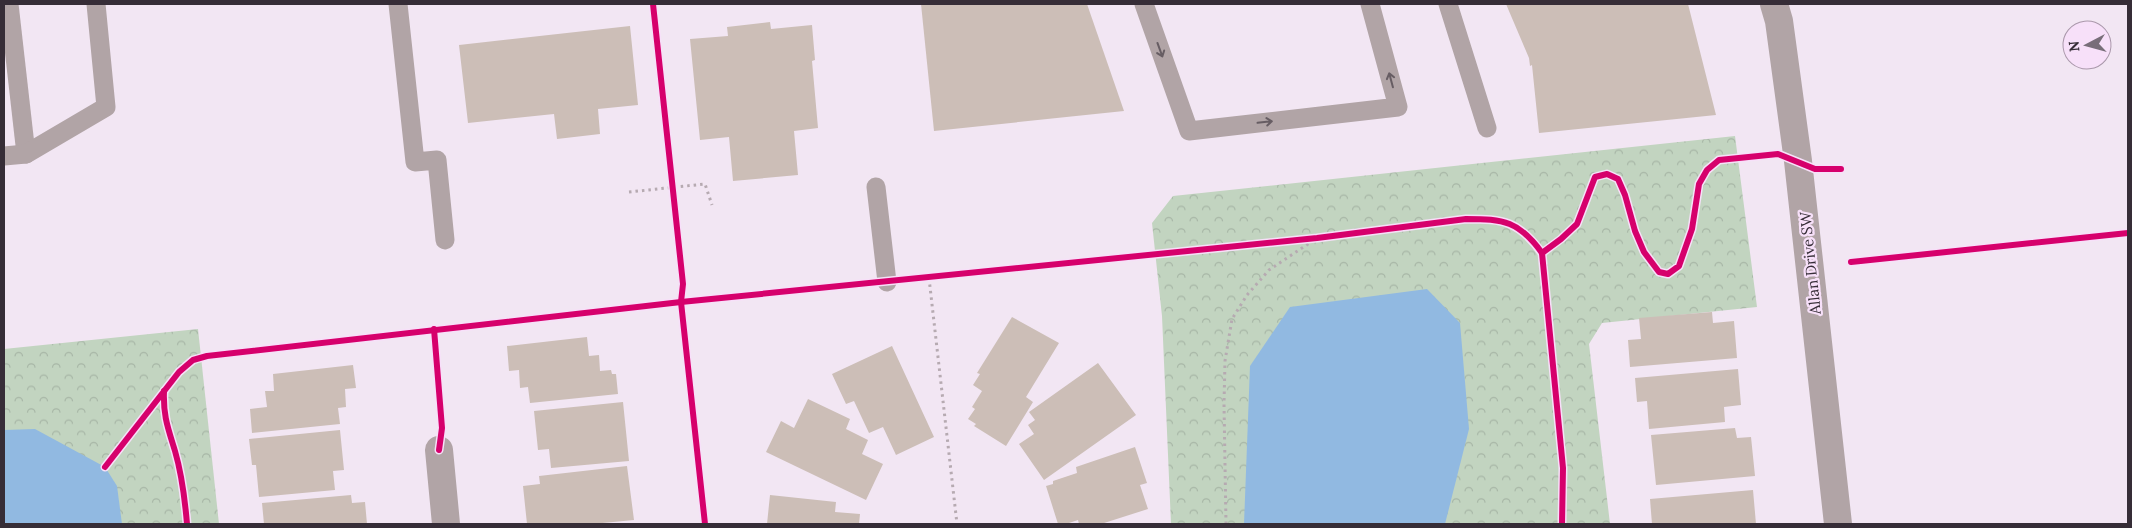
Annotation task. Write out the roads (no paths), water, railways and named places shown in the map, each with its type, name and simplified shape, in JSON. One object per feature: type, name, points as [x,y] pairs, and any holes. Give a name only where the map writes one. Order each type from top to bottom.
[{"type":"street","name":"Allan Drive SW","points":[[1774,4],[1779,21],[1798,161],[1838,524]]},
{"type":"street","points":[[439,450],[446,524]]},
{"type":"lane","points":[[9,4],[26,154]]},
{"type":"lane","points":[[4,156],[26,154],[106,107],[96,4]]},
{"type":"lane","points":[[398,4],[415,162],[436,160],[445,240]]},
{"type":"lane","points":[[1144,4],[1189,131],[1398,107],[1370,4]]},
{"type":"lane","points":[[1448,4],[1487,128]]},
{"type":"lane","points":[[876,187],[887,282]]},
{"type":"water","points":[[1427,289],[1460,323],[1469,429],[1445,524],[1244,524],[1250,366],[1290,307]]},
{"type":"water","points":[[35,429],[105,467],[117,486],[122,524],[4,524],[4,430]]}]
